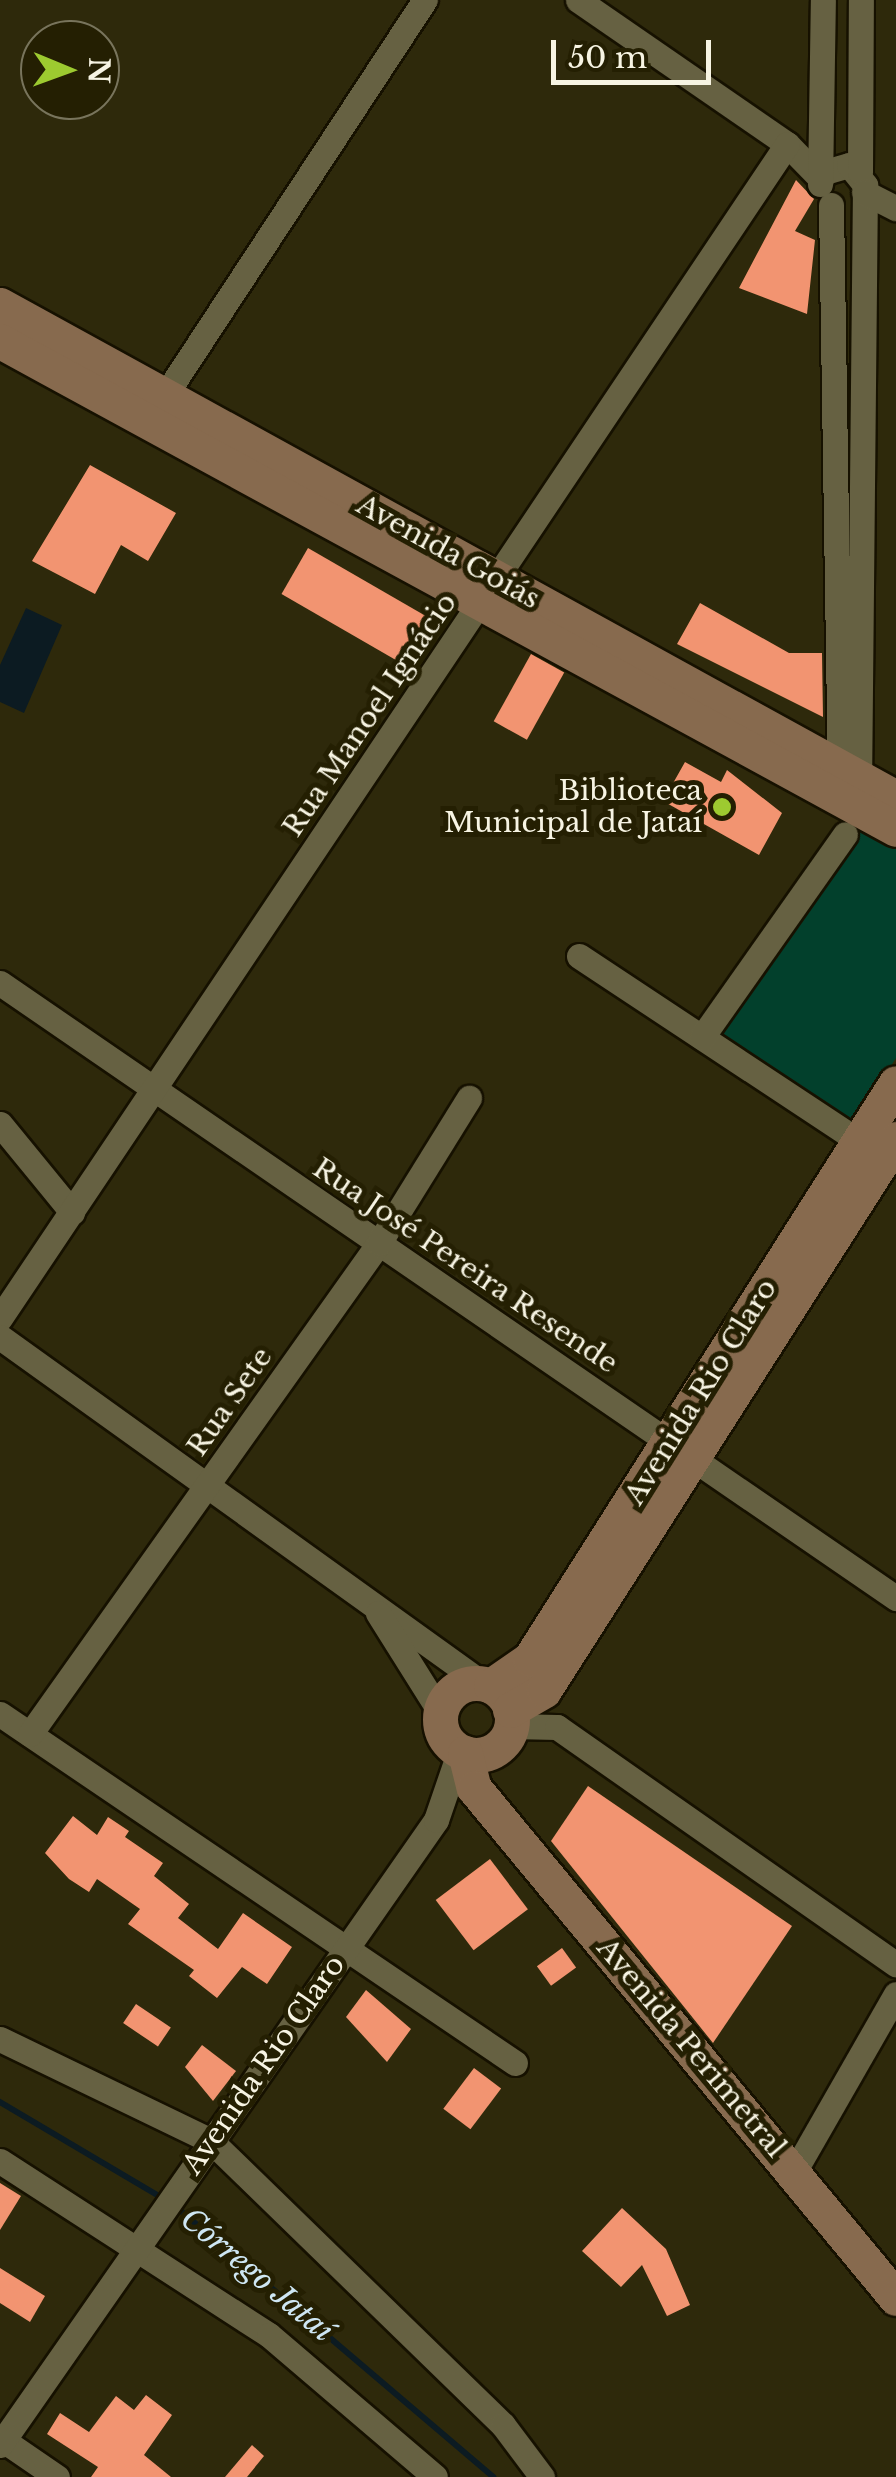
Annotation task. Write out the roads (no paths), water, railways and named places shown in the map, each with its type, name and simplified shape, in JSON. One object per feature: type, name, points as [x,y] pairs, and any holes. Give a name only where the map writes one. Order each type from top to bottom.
[{"type":"main road","name":"Avenida Goiás","points":[[0,305],[156,409]]},
{"type":"main road","name":"Avenida Goiás","points":[[0,340],[156,409],[661,686],[896,829]]},
{"type":"main road","name":"Avenida Goiás","points":[[849,799],[896,798]]},
{"type":"main road","name":"Avenida Rio Claro","points":[[498,1701],[544,1690],[613,1557],[884,1151],[896,1083]]},
{"type":"main road","points":[[440,1712],[450,1693],[498,1701],[470,1752]]},
{"type":"main road","name":"Avenida Perimetral","points":[[440,1712],[443,1733],[470,1752],[468,1777],[484,1799],[896,2298]]},
{"type":"street","points":[[156,409],[426,0]]},
{"type":"street","points":[[578,0],[787,144],[823,176]]},
{"type":"street","points":[[823,0],[823,176],[831,205],[849,799]]},
{"type":"street","points":[[702,1037],[849,799],[862,188],[861,0]]},
{"type":"street","name":"Rua Manoel Ignácio","points":[[0,1318],[787,144]]},
{"type":"street","points":[[823,176],[842,164],[862,188],[896,208]]},
{"type":"street","points":[[831,205],[862,188]]},
{"type":"street","points":[[579,956],[884,1151]]},
{"type":"street","name":"Rua José Pereira Resende","points":[[0,983],[896,1598]]},
{"type":"street","name":"Rua Sete","points":[[30,1734],[379,1243],[469,1098]]},
{"type":"street","points":[[0,1124],[72,1212]]},
{"type":"street","points":[[0,1336],[498,1701],[557,1728],[896,1964]]},
{"type":"street","points":[[376,1609],[440,1712]]},
{"type":"street","points":[[0,1714],[514,2063]]},
{"type":"street","name":"Avenida Rio Claro","points":[[1,2441],[436,1820],[470,1752]]},
{"type":"street","points":[[794,2172],[896,1994]]},
{"type":"street","points":[[0,2039],[212,2141],[502,2425],[542,2477]]},
{"type":"street","points":[[0,2162],[140,2247],[269,2335],[436,2477]]},
{"type":"street","points":[[1,2441],[57,2477]]},
{"type":"waterway","name":"Córrego Jataí","points":[[0,2102],[164,2199]]},
{"type":"waterway","name":"Córrego Jataí","points":[[175,2206],[493,2477]]},
{"type":"place","name":"Biblioteca Municipal de Jataí","points":[[722,807]]}]
